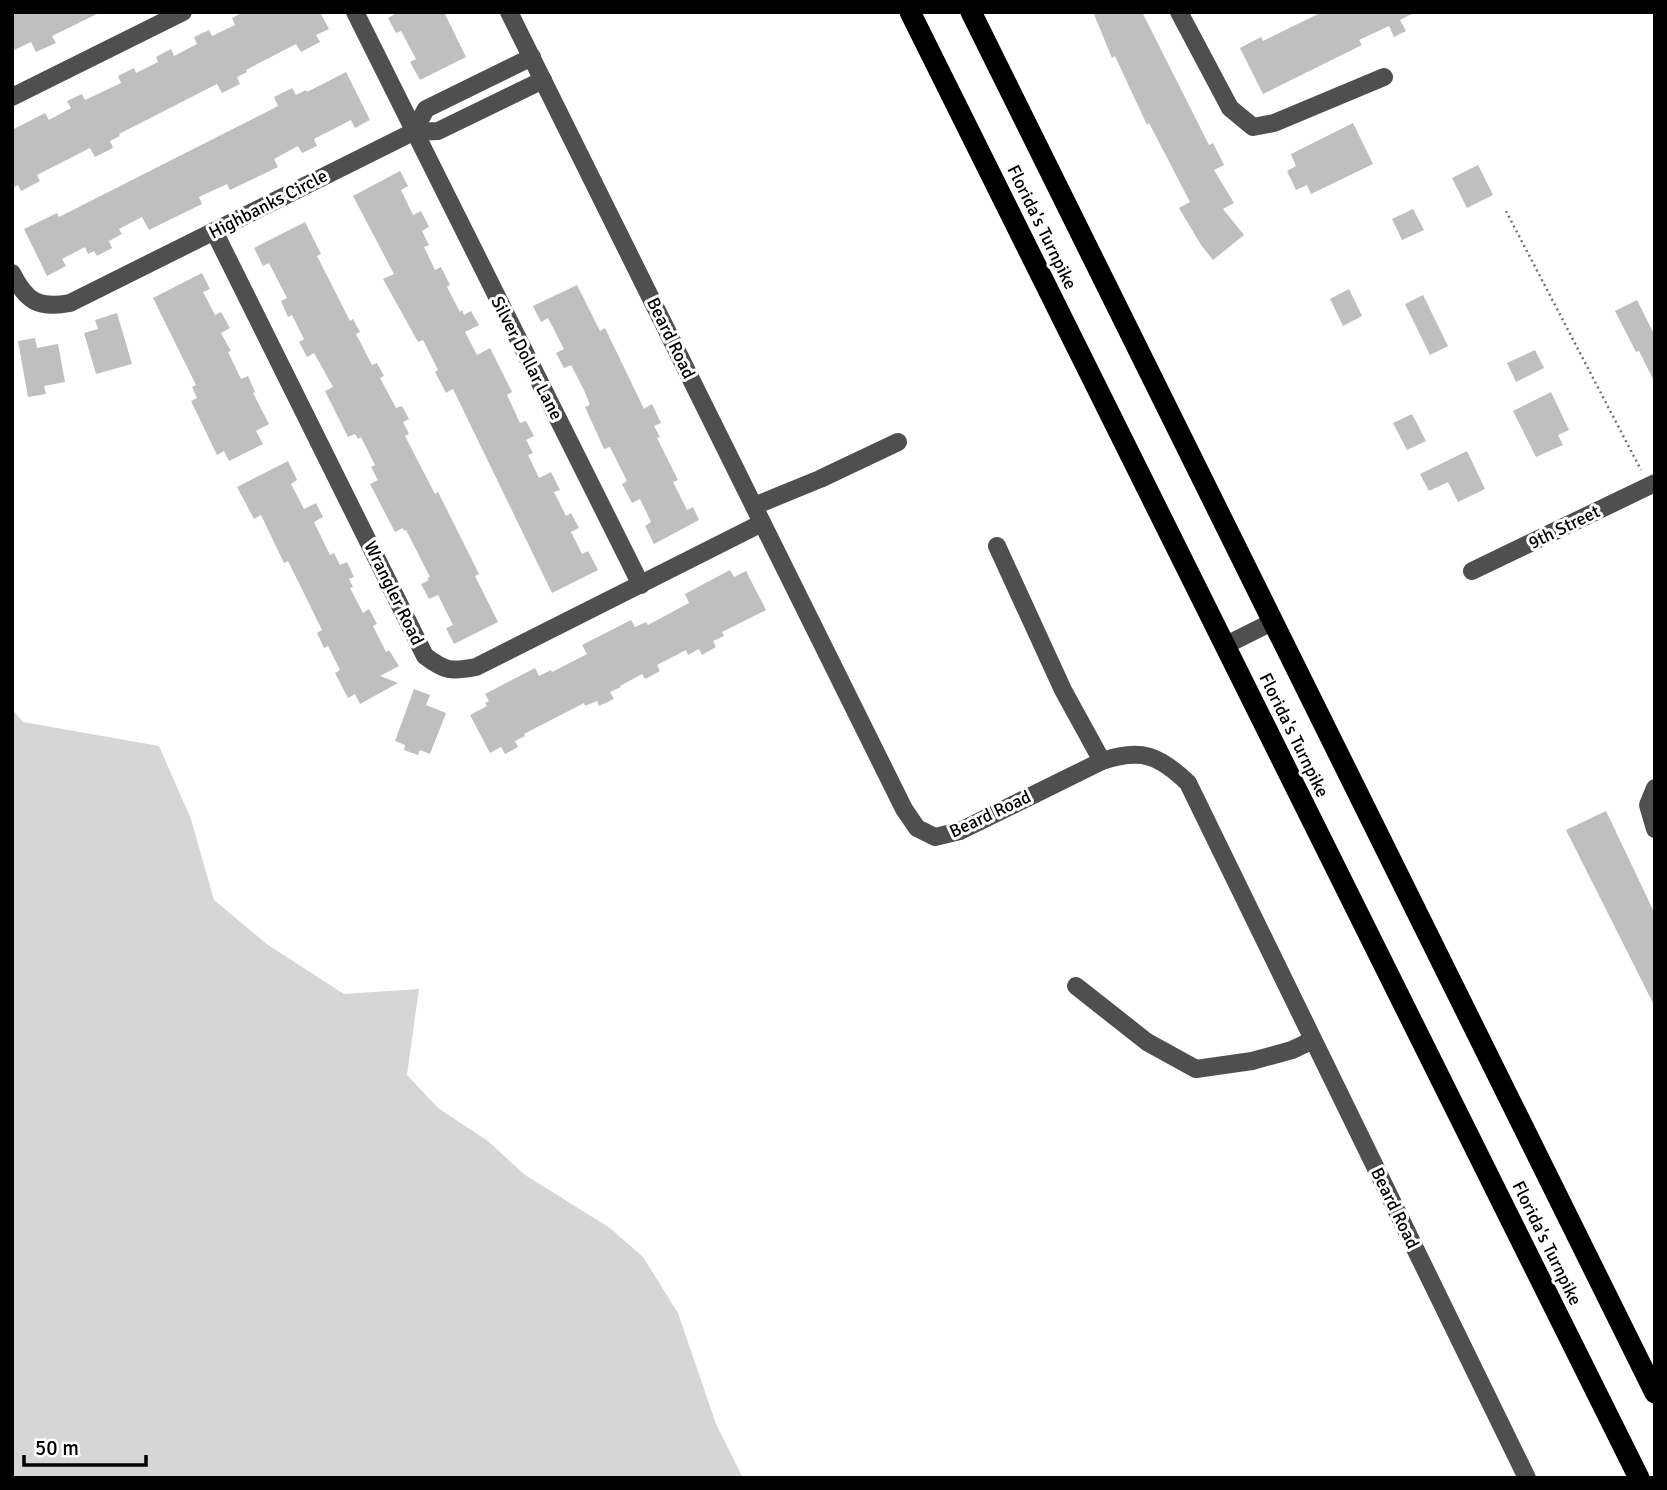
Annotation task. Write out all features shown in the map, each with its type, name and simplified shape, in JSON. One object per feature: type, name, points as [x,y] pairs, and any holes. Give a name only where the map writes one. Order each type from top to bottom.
[{"type":"highway","name":"Florida's Turnpike","points":[[910,12],[1639,1478]]},
{"type":"highway","name":"Florida's Turnpike","points":[[971,12],[1655,1393]]},
{"type":"street","points":[[12,97],[183,12]]},
{"type":"street","points":[[355,12],[412,132]]},
{"type":"street","name":"Beard Road","points":[[509,12],[904,809],[917,828],[935,838],[960,831],[1101,761],[1125,753],[1149,755],[1175,770],[1188,783],[1527,1478]]},
{"type":"street","points":[[1179,12],[1230,108],[1253,127],[1274,123],[1384,77]]},
{"type":"street","points":[[412,132],[426,109],[532,57]]},
{"type":"street","points":[[412,132],[438,131],[543,80]]},
{"type":"street","points":[[480,83],[491,106]]},
{"type":"street","name":"Highbanks Circle","points":[[12,273],[19,287],[33,301],[50,307],[70,303],[412,132]]},
{"type":"street","name":"Silver Dollar Lane","points":[[412,132],[641,585]]},
{"type":"street","name":"Wrangler Road","points":[[214,231],[425,656],[441,668],[456,671],[476,667],[762,523]]},
{"type":"street","points":[[754,506],[820,479],[898,442]]},
{"type":"street","name":"9th Street","points":[[1472,571],[1652,484]]},
{"type":"street","points":[[997,546],[1063,690],[1101,761]]},
{"type":"street","points":[[1224,646],[1272,622]]},
{"type":"street","points":[[1655,788],[1648,805],[1655,829]]},
{"type":"street","points":[[1076,986],[1147,1042],[1196,1069],[1252,1061],[1292,1050],[1313,1040]]},
{"type":"path","points":[[1506,211],[1652,484]]},
{"type":"shaded area","points":[[12,709],[23,722],[159,746],[191,819],[214,900],[268,945],[344,994],[419,989],[407,1075],[438,1108],[488,1141],[525,1175],[610,1228],[643,1257],[678,1313],[716,1424],[743,1478],[12,1478]]},
{"type":"building","points":[[12,12],[101,12],[52,36],[56,43],[36,52],[31,42],[12,51]]},
{"type":"building","points":[[243,12],[320,12],[329,29],[316,35],[320,42],[301,52],[296,44],[246,70],[247,72],[237,77],[240,84],[222,93],[217,84],[119,134],[120,136],[110,141],[113,148],[95,157],[90,148],[37,175],[40,181],[21,191],[18,185],[12,188],[12,130],[45,113],[49,120],[71,108],[67,101],[82,94],[85,100],[121,83],[118,76],[134,68],[136,73],[158,62],[156,57],[171,49],[174,56],[197,44],[194,37],[209,30],[212,36],[235,25],[232,18]]},
{"type":"building","points":[[398,12],[444,12],[466,57],[420,80],[410,62],[416,59],[401,31],[396,33],[388,18]]},
{"type":"building","points":[[1093,12],[1142,12],[1209,145],[1213,143],[1224,165],[1214,170],[1234,203],[1223,209],[1244,235],[1213,260],[1179,208],[1190,202],[1149,123],[1147,125],[1115,56],[1112,58]]},
{"type":"building","points":[[1322,12],[1416,12],[1400,20],[1406,31],[1394,37],[1389,26],[1359,40],[1362,45],[1263,94],[1240,48],[1261,37],[1263,41]]},
{"type":"building","points":[[346,72],[370,120],[355,128],[351,120],[314,139],[317,146],[302,153],[298,146],[274,159],[278,167],[230,190],[227,184],[199,197],[202,204],[149,230],[142,217],[119,229],[122,234],[109,241],[112,248],[97,256],[94,251],[88,254],[85,247],[62,259],[66,266],[47,276],[24,229],[57,213],[59,217],[278,106],[274,97],[292,88],[296,95],[306,90],[307,92]]},
{"type":"building","points":[[1353,123],[1373,164],[1311,194],[1307,185],[1296,190],[1287,171],[1296,166],[1291,154]]},
{"type":"building","points":[[1478,165],[1493,195],[1467,208],[1452,178]]},
{"type":"building","points":[[400,171],[408,186],[401,190],[413,215],[421,211],[429,227],[422,231],[429,245],[424,247],[435,270],[441,267],[450,285],[447,287],[460,312],[462,310],[464,315],[471,311],[479,325],[465,332],[477,355],[490,348],[512,392],[507,395],[520,423],[526,421],[534,436],[526,440],[533,453],[528,455],[539,478],[551,472],[560,490],[554,492],[566,516],[571,513],[579,528],[571,532],[582,554],[588,551],[598,570],[552,593],[453,389],[446,393],[423,340],[418,342],[383,279],[394,274],[353,196]]},
{"type":"building","points":[[1413,209],[1424,230],[1402,240],[1392,219]]},
{"type":"building","points":[[305,222],[321,254],[317,256],[350,321],[353,319],[360,332],[356,334],[372,365],[377,363],[384,376],[380,378],[396,408],[402,406],[409,419],[403,422],[409,434],[405,436],[435,494],[438,492],[479,574],[475,576],[498,622],[454,644],[446,628],[453,625],[438,595],[429,599],[421,584],[430,577],[406,530],[403,528],[395,532],[370,484],[378,480],[371,467],[375,465],[361,437],[358,439],[355,434],[348,437],[325,391],[333,387],[314,353],[307,357],[299,342],[304,339],[292,315],[288,317],[281,301],[287,298],[269,263],[263,266],[254,248]]},
{"type":"building","points":[[202,273],[210,289],[203,292],[215,315],[221,312],[230,328],[221,333],[231,351],[228,352],[241,379],[248,376],[255,392],[253,393],[269,424],[256,431],[263,444],[229,461],[224,451],[217,455],[191,401],[197,398],[192,387],[196,385],[153,298]]},
{"type":"building","points":[[577,285],[600,331],[605,328],[644,409],[652,404],[661,423],[654,426],[660,437],[657,438],[678,480],[673,482],[687,510],[693,507],[699,520],[654,544],[645,526],[651,522],[640,499],[632,503],[622,484],[627,481],[610,447],[604,449],[585,407],[590,405],[584,390],[571,365],[564,368],[556,353],[564,349],[548,318],[541,322],[533,306]]},
{"type":"building","points":[[1349,289],[1362,316],[1343,326],[1330,299]]},
{"type":"building","points":[[1423,295],[1448,346],[1430,355],[1405,304]]},
{"type":"building","points":[[1637,300],[1655,336],[1655,383],[1615,311]]},
{"type":"building","points":[[117,313],[132,364],[96,374],[84,333],[98,329],[95,320]]},
{"type":"building","points":[[35,338],[37,348],[58,344],[65,382],[44,386],[46,394],[28,397],[18,341]]},
{"type":"building","points":[[1535,350],[1544,368],[1516,382],[1507,363]]},
{"type":"building","points":[[1551,392],[1569,430],[1558,435],[1563,445],[1536,457],[1513,411]]},
{"type":"building","points":[[1412,414],[1426,441],[1407,450],[1393,423]]},
{"type":"building","points":[[1467,451],[1485,489],[1458,502],[1448,482],[1429,491],[1420,474]]},
{"type":"building","points":[[288,461],[297,480],[291,484],[304,509],[316,503],[323,517],[314,522],[330,555],[334,553],[340,565],[347,562],[354,577],[349,579],[353,587],[350,588],[363,613],[369,609],[377,624],[373,626],[386,652],[389,650],[399,666],[380,676],[398,683],[360,704],[355,694],[348,698],[335,673],[340,670],[328,646],[324,648],[317,633],[322,630],[288,561],[284,563],[261,515],[254,519],[237,487]]},
{"type":"building","points":[[730,570],[734,577],[746,571],[766,610],[722,632],[724,636],[713,641],[716,647],[702,655],[699,649],[688,655],[686,650],[657,665],[660,671],[645,679],[642,674],[610,692],[614,699],[599,706],[597,701],[585,706],[584,703],[524,734],[525,736],[515,741],[518,747],[505,754],[501,747],[490,753],[470,715],[487,706],[485,703],[489,701],[485,694],[535,668],[539,676],[551,670],[552,672],[587,654],[582,645],[631,620],[635,627],[646,622],[648,625],[689,603],[685,594]]},
{"type":"building","points":[[414,689],[430,695],[426,705],[446,713],[430,754],[420,750],[418,755],[404,750],[405,745],[395,741]]},
{"type":"building","points":[[1606,811],[1655,914],[1655,1007],[1566,830]]}]
